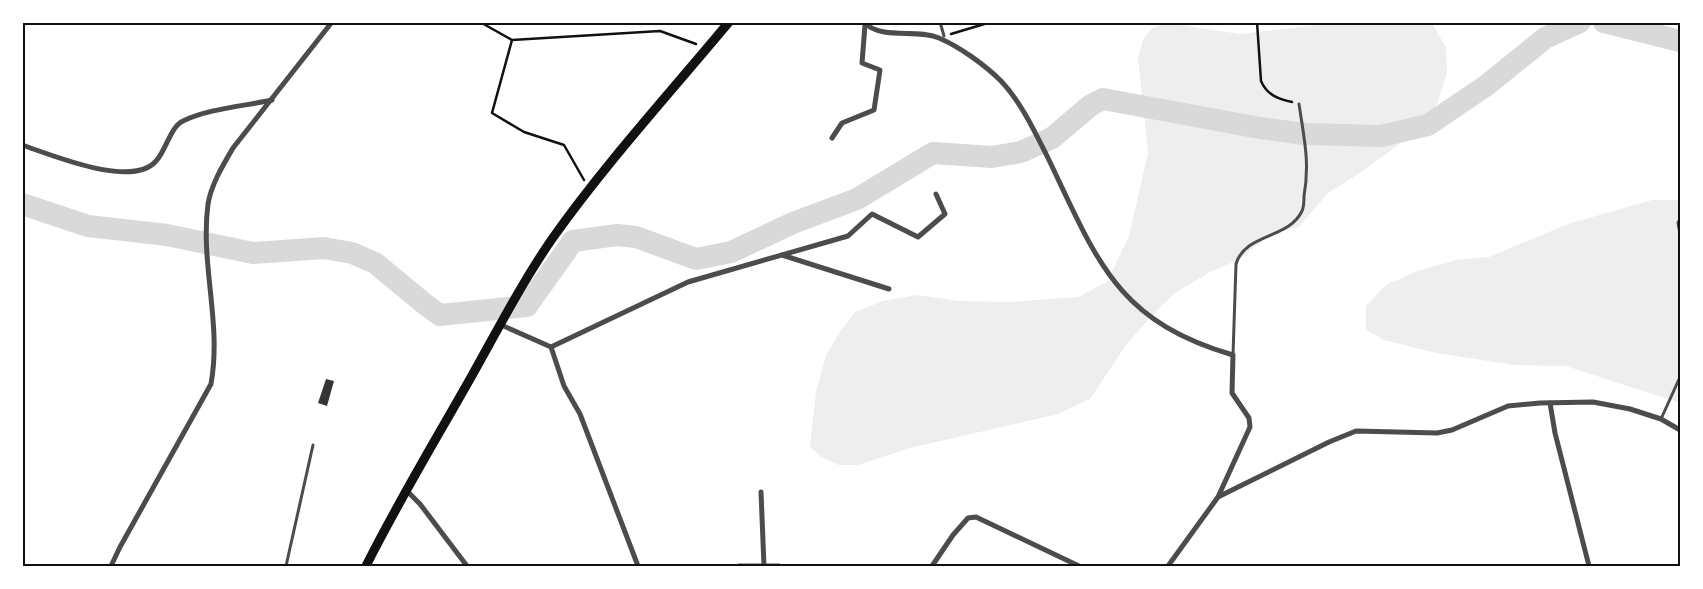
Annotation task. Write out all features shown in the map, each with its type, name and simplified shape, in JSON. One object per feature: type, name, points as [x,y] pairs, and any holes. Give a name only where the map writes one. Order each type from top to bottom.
[{"type":"main road","points":[[366,566],[405,490],[521,285],[619,151],[729,22]]},
{"type":"street","points":[[111,566],[211,384],[214,366],[215,332],[208,241],[208,203],[221,169],[233,148],[332,22]]},
{"type":"street","points":[[832,138],[842,123],[874,110],[880,70],[862,63],[864,24],[878,31],[938,37],[966,54],[1002,83],[1038,134],[1045,154],[1090,247],[1119,290],[1161,326],[1188,340],[1233,355],[1232,393],[1249,418],[1250,427],[1218,497],[1168,566]]},
{"type":"street","points":[[22,145],[86,166],[130,173],[145,170],[156,162],[181,121],[195,116],[272,100]]},
{"type":"street","points":[[551,347],[688,282],[848,236],[872,214],[918,237],[945,214],[936,194]]},
{"type":"street","points":[[782,255],[889,289]]},
{"type":"street","points":[[499,324],[551,347],[564,386],[580,414],[638,566]]},
{"type":"street","points":[[1218,497],[1329,442],[1356,431],[1437,433],[1452,430],[1508,406],[1593,402],[1630,409],[1661,419],[1680,430]]},
{"type":"street","points":[[1550,403],[1555,433],[1589,566]]},
{"type":"street","points":[[405,490],[420,504],[466,566]]},
{"type":"street","points":[[761,492],[764,566]]},
{"type":"street","points":[[932,566],[958,529],[968,518],[976,517],[1079,566]]},
{"type":"street","points":[[739,566],[779,566]]},
{"type":"lane","points":[[940,22],[944,36]]},
{"type":"lane","points":[[1233,355],[1236,264],[1239,254],[1246,247],[1287,226],[1302,211],[1309,171],[1300,104]]},
{"type":"lane","points":[[1680,219],[1678,223],[1680,234]]},
{"type":"lane","points":[[1661,419],[1680,378]]},
{"type":"lane","points":[[286,566],[313,445]]},
{"type":"path","points":[[480,22],[512,40],[660,31],[707,48]]},
{"type":"path","points":[[944,36],[991,22]]},
{"type":"path","points":[[1257,22],[1261,81],[1264,89],[1273,96],[1300,104]]},
{"type":"path","points":[[512,40],[492,113],[524,132],[564,145],[589,190]]},
{"type":"shaded area","points":[[1167,23],[1240,34],[1335,23],[1432,23],[1446,48],[1447,73],[1437,104],[1417,131],[1360,173],[1328,193],[1299,227],[1273,233],[1238,260],[1210,272],[1175,293],[1153,314],[1126,345],[1090,399],[1058,414],[910,448],[858,465],[839,465],[820,456],[810,447],[816,392],[826,355],[855,312],[883,301],[917,295],[959,301],[1010,302],[1078,297],[1107,282],[1129,236],[1148,153],[1138,57],[1143,40],[1152,28]]},
{"type":"shaded area","points":[[1652,200],[1680,200],[1680,403],[1566,366],[1515,365],[1436,353],[1384,340],[1366,330],[1366,306],[1386,285],[1420,270],[1456,260],[1489,257],[1568,224]]},
{"type":"building","points":[[326,379],[334,381],[327,406],[318,403]]},
{"type":"waterway","points":[[22,204],[88,226],[167,235],[253,253],[324,248],[352,253],[375,263],[440,315],[527,306],[573,241],[617,235],[636,237],[696,259],[731,252],[793,223],[857,199],[933,153],[992,157],[1021,152],[1052,138],[1091,105],[1103,99],[1260,128],[1305,134],[1381,136],[1428,125],[1487,85],[1545,38],[1580,22]]},
{"type":"waterway","points":[[1604,22],[1680,41]]}]
